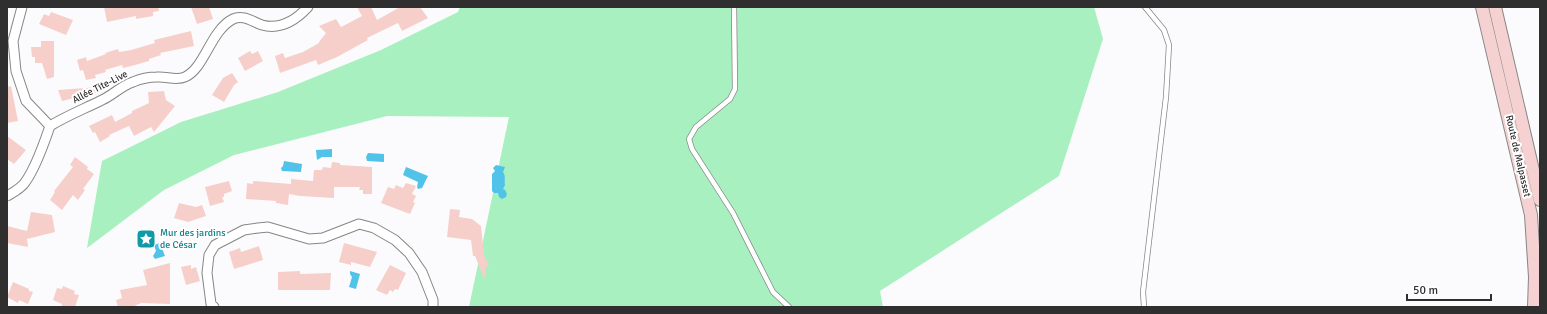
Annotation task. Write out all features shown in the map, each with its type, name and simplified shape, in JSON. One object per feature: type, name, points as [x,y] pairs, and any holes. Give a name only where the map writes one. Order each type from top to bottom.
[{"type":"main road","name":"Route de Malpasset","points":[[1482,7],[1531,166],[1531,215],[1537,276],[1534,307]]},
{"type":"main road","name":"Route de Malpasset","points":[[1495,7],[1540,200]]},
{"type":"street","points":[[7,196],[17,190],[26,181],[43,146],[50,126],[26,101],[16,71],[13,41],[22,7]]},
{"type":"street","name":"Allée Tite-Live","points":[[50,126],[62,118],[104,99],[118,89],[134,82],[157,77],[184,77],[195,69],[220,29],[235,18],[243,18],[263,25],[277,26],[288,23],[298,17],[308,7]]},
{"type":"street","points":[[210,306],[207,273],[209,255],[215,245],[244,230],[268,227],[309,239],[323,238],[359,224],[374,228],[390,237],[409,253],[422,272],[433,300],[433,307]]},
{"type":"lane","points":[[734,7],[735,89],[730,99],[696,127],[689,139],[692,150],[733,213],[773,292],[789,307]]},
{"type":"lane","points":[[1144,307],[1143,292],[1166,97],[1169,45],[1164,30],[1145,7]]},
{"type":"green space","points":[[460,7],[1094,7],[1103,39],[1059,176],[880,291],[883,307],[469,307],[509,117],[387,116],[234,155],[164,190],[87,248],[102,161],[181,122],[278,92],[381,50],[458,12]]},
{"type":"water","points":[[332,149],[332,157],[322,157],[317,160],[316,150]]},
{"type":"water","points":[[368,153],[384,154],[384,162],[367,161],[366,157]]},
{"type":"water","points":[[284,161],[302,164],[301,172],[282,171],[281,168]]},
{"type":"water","points":[[496,165],[505,167],[503,172],[505,177],[505,185],[503,189],[507,194],[506,197],[502,199],[499,197],[498,193],[494,193],[492,191],[492,174],[495,171],[493,168]]},
{"type":"water","points":[[406,167],[428,176],[422,188],[418,189],[418,182],[403,175]]},
{"type":"water","points":[[160,243],[165,256],[155,259],[153,256],[156,251],[154,245]]},
{"type":"water","points":[[350,271],[360,274],[356,289],[349,287],[352,277]]},
{"type":"building","points":[[104,7],[158,7],[159,11],[153,12],[153,16],[136,19],[136,16],[107,22]]},
{"type":"building","points":[[191,7],[209,7],[213,19],[197,24]]},
{"type":"building","points":[[357,7],[371,7],[377,20],[400,7],[420,7],[428,18],[402,31],[398,23],[367,38],[368,40],[337,57],[318,65],[316,60],[280,73],[275,56],[283,53],[285,58],[303,52],[319,43],[326,33],[319,26],[336,19],[341,27],[362,16]]},
{"type":"building","points":[[51,12],[73,20],[66,35],[39,24],[44,14],[49,16]]},
{"type":"building","points":[[191,31],[194,46],[160,53],[161,55],[149,59],[149,61],[135,65],[123,68],[122,65],[105,70],[106,72],[95,75],[96,78],[86,80],[83,70],[80,71],[77,60],[86,57],[87,61],[118,49],[119,52],[131,50],[155,43],[154,40]]},
{"type":"building","points":[[41,41],[54,41],[54,77],[47,79],[42,63],[35,63],[35,57],[32,57],[31,47],[41,47]]},
{"type":"building","points":[[250,51],[252,54],[258,51],[263,61],[245,71],[238,58]]},
{"type":"building","points":[[232,73],[238,82],[234,85],[224,102],[212,95],[223,78]]},
{"type":"building","points":[[11,86],[18,121],[7,123],[7,87]]},
{"type":"building","points":[[98,87],[99,92],[62,101],[58,90]]},
{"type":"building","points":[[164,91],[166,100],[175,106],[154,132],[151,127],[134,136],[129,126],[109,135],[110,136],[100,142],[95,132],[93,133],[89,126],[112,115],[115,122],[132,113],[132,111],[149,103],[148,92]]},
{"type":"building","points":[[7,136],[26,150],[14,164],[7,159]]},
{"type":"building","points":[[75,157],[88,167],[87,169],[94,174],[83,189],[85,190],[78,200],[73,195],[62,210],[50,200],[55,192],[54,191],[73,167],[70,165]]},
{"type":"building","points":[[332,162],[340,163],[340,165],[372,167],[372,194],[363,194],[363,190],[359,190],[360,187],[334,187],[334,198],[289,194],[288,205],[276,203],[276,201],[246,199],[247,183],[253,184],[253,181],[291,184],[291,179],[313,181],[314,170],[322,170],[323,167],[331,168]]},
{"type":"building","points":[[229,181],[232,191],[224,194],[224,197],[222,197],[224,202],[210,206],[205,187]]},
{"type":"building","points":[[406,183],[416,186],[412,194],[416,196],[413,202],[415,203],[410,214],[381,203],[388,187],[394,189],[396,185],[403,188]]},
{"type":"building","points":[[179,203],[196,207],[202,205],[206,216],[188,222],[174,218]]},
{"type":"building","points":[[450,209],[460,210],[459,217],[472,219],[481,226],[484,255],[489,266],[485,267],[486,278],[484,278],[475,256],[473,256],[471,240],[447,237]]},
{"type":"building","points":[[31,212],[52,215],[55,232],[27,239],[28,247],[7,243],[7,226],[27,231]]},
{"type":"building","points":[[344,243],[377,252],[370,267],[351,262],[351,265],[339,262]]},
{"type":"building","points":[[259,246],[263,260],[234,269],[229,252],[240,248],[241,252]]},
{"type":"building","points":[[170,263],[170,304],[141,303],[132,307],[118,307],[116,300],[122,298],[120,290],[147,285],[143,270]]},
{"type":"building","points":[[191,265],[191,269],[196,267],[200,281],[186,285],[181,267]]},
{"type":"building","points":[[390,265],[406,273],[398,290],[395,289],[393,292],[390,290],[387,295],[376,290]]},
{"type":"building","points":[[300,271],[300,274],[331,273],[330,290],[278,290],[278,272]]},
{"type":"building","points":[[13,282],[33,292],[28,304],[19,300],[18,303],[7,297]]},
{"type":"building","points":[[63,286],[75,291],[74,294],[79,295],[75,307],[61,307],[62,304],[53,300],[57,288],[62,289]]},
{"type":"place","name":"Mur des jardins de César","points":[[146,239]]}]
